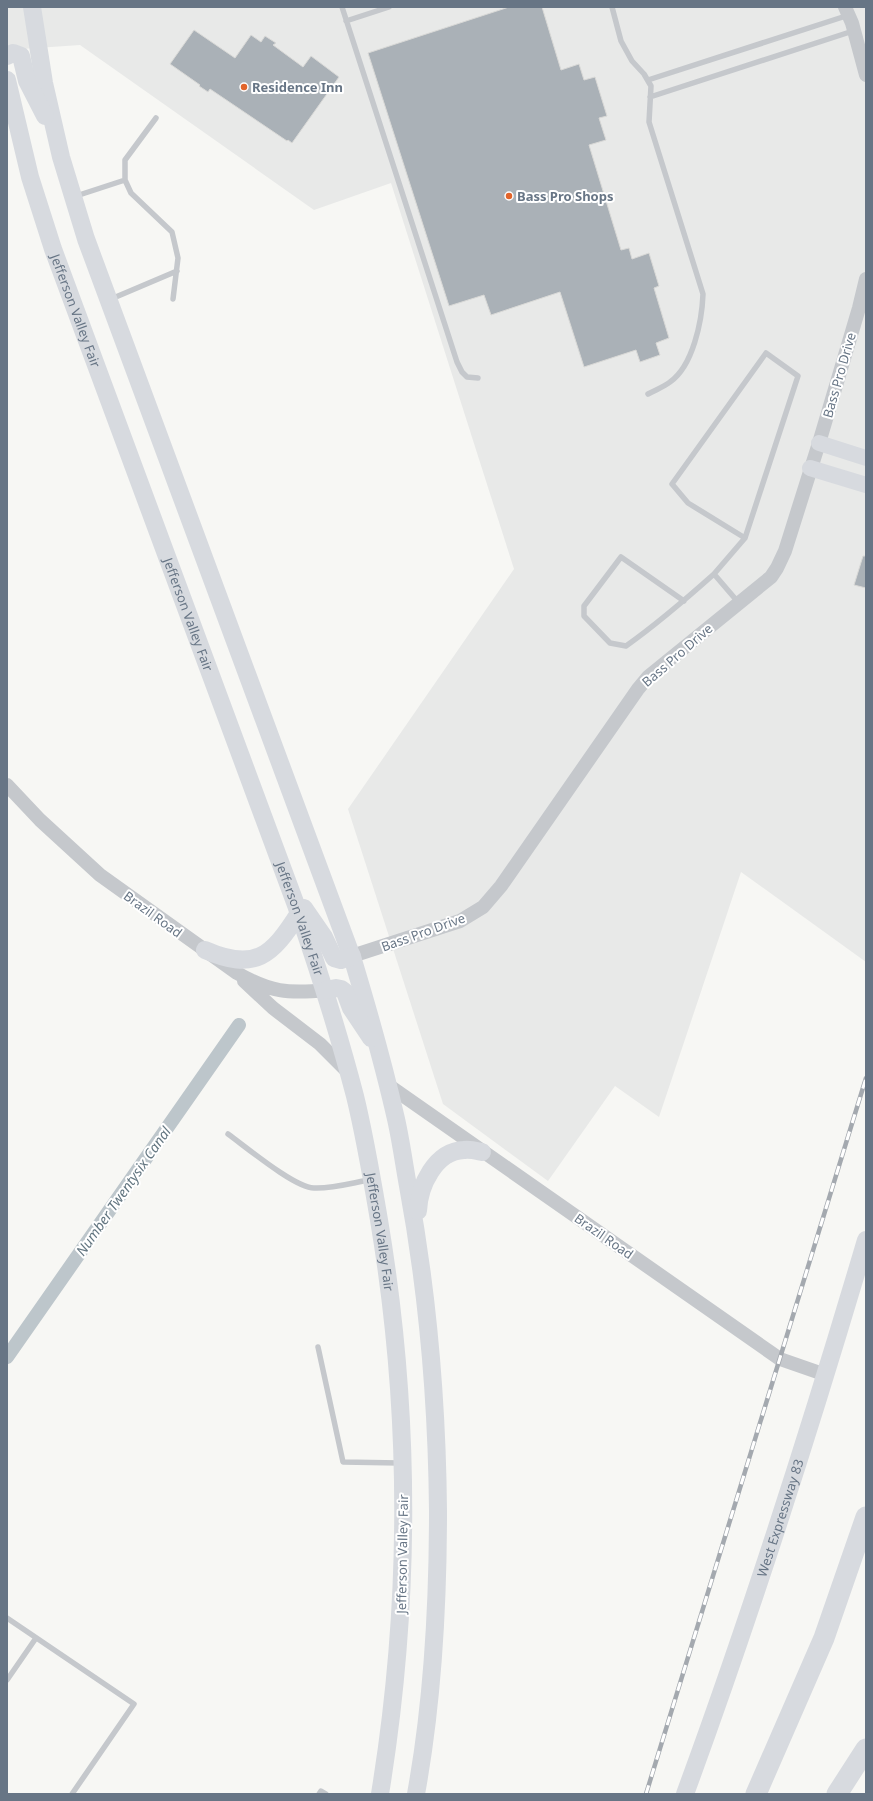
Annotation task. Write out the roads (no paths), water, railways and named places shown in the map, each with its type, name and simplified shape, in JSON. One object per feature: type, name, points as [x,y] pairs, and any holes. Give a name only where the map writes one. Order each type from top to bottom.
[{"type":"highway","points":[[756,1794],[824,1638],[866,1517]]},
{"type":"highway","points":[[837,1794],[866,1749]]},
{"type":"main road","points":[[32,7],[44,83],[61,158]]},
{"type":"main road","points":[[7,56],[13,53],[21,56],[27,82],[48,123],[61,158],[86,239],[352,956],[381,1056],[397,1121],[417,1236],[428,1318],[435,1402],[438,1568],[434,1657],[421,1770],[416,1794]]},
{"type":"main road","name":"Jefferson Valley Fair","points":[[7,80],[30,177],[53,249],[291,889],[326,990],[355,1097],[372,1180],[389,1281],[404,1463],[403,1565],[399,1642],[387,1748],[380,1794]]},
{"type":"main road","points":[[820,443],[866,458]]},
{"type":"main road","points":[[810,468],[866,485]]},
{"type":"main road","points":[[291,889],[324,937],[334,958],[341,960],[352,956]]},
{"type":"main road","points":[[205,950],[221,958],[235,961],[248,961],[258,958],[269,952],[278,943],[299,913]]},
{"type":"main road","points":[[326,990],[336,988],[341,989],[344,992],[351,1008],[381,1056]]},
{"type":"main road","points":[[417,1236],[418,1204],[421,1190],[428,1175],[437,1163],[450,1154],[463,1150],[482,1152]]},
{"type":"main road","name":"West Expressway 83","points":[[685,1794],[719,1701],[826,1375],[866,1240]]},
{"type":"street","points":[[847,11],[866,75]]},
{"type":"street","name":"Bass Pro Drive","points":[[352,956],[460,921],[483,907],[501,886],[638,689],[648,677],[738,602],[771,577],[785,551],[810,468],[820,443],[866,279]]},
{"type":"street","name":"Brazil Road","points":[[7,786],[40,820],[100,875],[237,973],[265,987],[288,992],[326,990]]},
{"type":"street","points":[[237,973],[273,1008],[320,1044],[348,1072]]},
{"type":"street","name":"Brazil Road","points":[[388,1085],[780,1359],[826,1375]]},
{"type":"lane","points":[[342,7],[457,362],[462,372],[468,378],[478,378]]},
{"type":"lane","points":[[346,21],[388,7]]},
{"type":"lane","points":[[612,7],[621,41],[632,61],[648,80],[651,86],[649,122],[703,294],[700,321],[694,343],[683,369],[670,382],[648,394]]},
{"type":"lane","points":[[648,80],[847,11]]},
{"type":"lane","points":[[650,97],[854,31]]},
{"type":"lane","points":[[156,118],[125,160],[125,180],[131,193],[172,232],[178,258],[173,299]]},
{"type":"lane","points":[[73,197],[125,180]]},
{"type":"lane","points":[[109,300],[177,270]]},
{"type":"lane","points":[[684,600],[621,557],[584,606],[584,616],[610,643],[626,646],[650,629],[684,600],[714,574],[745,538],[798,376],[766,353],[672,484],[688,503],[745,538]]},
{"type":"lane","points":[[714,574],[738,602]]},
{"type":"lane","points":[[228,1134],[303,1186],[313,1188],[372,1180]]},
{"type":"lane","points":[[318,1347],[344,1462],[404,1463]]},
{"type":"lane","points":[[7,1618],[134,1704],[72,1794]]},
{"type":"lane","points":[[7,1680],[36,1638]]},
{"type":"lane","points":[[319,1794],[321,1791],[326,1794]]},
{"type":"waterway","name":"Number Twentysix Canal","points":[[7,1357],[239,1025]]},
{"type":"railway","points":[[646,1794],[866,1078]]},
{"type":"place","name":"Residence Inn","points":[[244,87]]},
{"type":"place","name":"Bass Pro Shops","points":[[509,196]]}]
